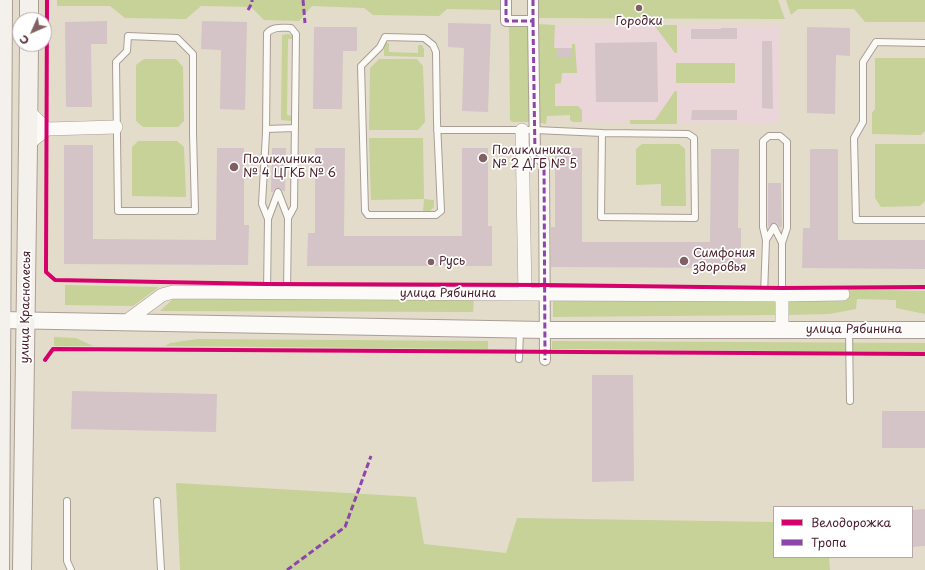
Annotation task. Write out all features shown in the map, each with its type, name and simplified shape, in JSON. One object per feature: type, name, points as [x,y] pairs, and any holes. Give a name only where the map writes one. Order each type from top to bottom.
[{"type":"main road","name":"улица Краснолесья","points":[[0,570],[3,0]]},
{"type":"main road","points":[[29,0],[29,12]]},
{"type":"main road","name":"улица Краснолесья","points":[[22,570],[29,52]]},
{"type":"street","points":[[506,0],[506,21],[533,21]]},
{"type":"street","points":[[533,0],[535,155],[544,162],[545,360]]},
{"type":"street","points":[[28,112],[47,129]]},
{"type":"street","points":[[28,144],[47,129],[116,127]]},
{"type":"street","points":[[522,130],[525,294]]},
{"type":"street","name":"улица Рябинина","points":[[124,323],[162,295],[173,292],[764,295],[842,294]]},
{"type":"street","points":[[782,295],[782,330]]},
{"type":"street","name":"улица Рябинина","points":[[1,310],[26,321],[544,330],[925,330]]},
{"type":"lane","points":[[268,219],[262,204],[266,129],[267,32],[271,28],[291,28],[296,34],[294,207],[288,218]]},
{"type":"lane","points":[[128,36],[177,38],[193,54],[192,133],[195,211],[118,211],[116,127],[116,62],[127,51],[128,36]]},
{"type":"lane","points":[[385,37],[424,38],[433,45],[436,52],[437,130],[441,211],[436,215],[368,215],[365,211],[361,66],[380,47],[385,37]]},
{"type":"lane","points":[[925,43],[876,42],[863,62],[863,122],[854,138],[856,220],[925,220]]},
{"type":"lane","points":[[266,129],[295,128]]},
{"type":"lane","points":[[437,130],[535,130],[688,134],[694,138],[695,218],[601,217],[602,132]]},
{"type":"lane","points":[[764,295],[766,240],[762,227],[763,141],[770,136],[780,136],[787,142],[787,228],[782,243],[782,295]]},
{"type":"lane","points":[[266,293],[268,219],[278,192],[288,218],[287,293]]},
{"type":"lane","points":[[766,240],[774,227],[782,243]]},
{"type":"lane","points":[[520,329],[520,359]]},
{"type":"lane","points":[[849,330],[850,401]]},
{"type":"lane","points":[[67,501],[68,561],[71,570]]},
{"type":"lane","points":[[157,501],[162,570]]},
{"type":"shaded area","points":[[545,25],[780,25],[780,124],[573,122],[570,120],[570,115],[546,116]]},
{"type":"green space","points":[[57,0],[500,0],[500,10],[447,9],[439,16],[373,15],[364,8],[312,6],[299,21],[264,20],[251,7],[201,6],[186,19],[125,18],[110,6],[57,6]]},
{"type":"green space","points":[[536,0],[778,0],[785,19],[537,18]]},
{"type":"green space","points":[[786,0],[925,0],[925,22],[865,22],[854,9],[798,9],[791,15]]},
{"type":"green space","points":[[509,23],[529,24],[532,120],[529,122],[512,122],[510,120]]},
{"type":"green space","points":[[537,24],[555,25],[554,48],[557,48],[557,58],[572,58],[572,44],[575,44],[577,73],[562,73],[561,83],[555,84],[555,106],[578,106],[582,110],[582,122],[573,122],[570,120],[570,115],[547,116],[546,124],[539,121]]},
{"type":"green space","points":[[654,25],[677,25],[677,53],[675,53]]},
{"type":"green space","points":[[288,34],[293,36],[292,39],[288,39],[287,115],[292,116],[292,121],[281,120],[282,35]]},
{"type":"green space","points":[[389,43],[389,52],[418,53],[418,45],[422,45],[424,49],[424,57],[384,56],[384,45]]},
{"type":"green space","points":[[875,58],[925,58],[925,131],[921,135],[872,134],[872,113],[875,109]]},
{"type":"green space","points":[[144,59],[176,59],[183,67],[184,121],[178,127],[143,127],[136,121],[136,65]]},
{"type":"green space","points":[[379,59],[417,59],[423,66],[425,122],[418,130],[369,130],[370,68]]},
{"type":"green space","points":[[676,63],[735,63],[735,83],[676,83]]},
{"type":"green space","points":[[675,91],[677,91],[677,124],[630,124],[630,120],[655,120]]},
{"type":"green space","points":[[369,138],[423,138],[424,199],[371,200]]},
{"type":"green space","points":[[138,141],[177,141],[184,147],[186,197],[132,196],[132,147]]},
{"type":"green space","points":[[642,144],[679,144],[685,149],[686,206],[661,206],[661,184],[636,185],[636,149]]},
{"type":"green space","points":[[875,144],[925,144],[925,201],[920,206],[881,207],[875,198]]},
{"type":"green space","points":[[424,199],[434,200],[434,207],[430,211],[423,211]]},
{"type":"green space","points":[[65,285],[159,287],[133,306],[65,305]]},
{"type":"green space","points":[[847,289],[925,291],[925,314],[896,308],[896,300],[857,299],[856,309],[829,314],[787,315],[787,301],[847,300]]},
{"type":"green space","points":[[175,297],[474,300],[473,312],[160,311]]},
{"type":"green space","points":[[778,300],[777,315],[553,317],[553,301]]},
{"type":"green space","points":[[54,337],[76,338],[93,346],[54,346]]},
{"type":"green space","points":[[198,339],[488,341],[488,349],[165,346],[170,343]]},
{"type":"green space","points":[[552,341],[925,343],[925,352],[552,349]]},
{"type":"green space","points":[[176,483],[416,497],[424,544],[506,553],[517,518],[773,522],[773,558],[829,558],[830,570],[180,570]]},
{"type":"building","points":[[107,21],[107,44],[91,44],[92,107],[66,107],[65,22]]},
{"type":"building","points":[[202,21],[247,22],[245,110],[220,109],[221,50],[201,49]]},
{"type":"building","points":[[448,23],[491,24],[488,112],[462,111],[464,48],[448,47]]},
{"type":"building","points":[[314,27],[357,27],[357,51],[343,51],[342,109],[313,109]]},
{"type":"building","points":[[807,27],[850,28],[850,56],[836,55],[835,114],[807,113]]},
{"type":"building","points":[[737,28],[737,39],[691,39],[691,29]]},
{"type":"building","points":[[762,41],[772,41],[773,109],[762,108]]},
{"type":"building","points":[[657,42],[658,102],[596,102],[595,43]]},
{"type":"building","points":[[557,48],[572,48],[572,58],[557,58]]},
{"type":"building","points":[[692,110],[737,110],[737,120],[691,120]]},
{"type":"building","points":[[64,145],[93,145],[93,239],[216,240],[217,148],[244,148],[244,225],[249,225],[248,265],[64,264]]},
{"type":"building","points":[[272,148],[286,148],[285,192],[279,188],[275,188],[273,192],[271,192]]},
{"type":"building","points":[[315,148],[345,148],[344,236],[462,236],[462,148],[488,148],[488,226],[492,226],[492,266],[307,266],[308,233],[315,233]]},
{"type":"building","points":[[555,148],[582,148],[582,242],[710,242],[711,149],[739,149],[738,228],[741,228],[741,268],[551,267],[551,227],[555,227]]},
{"type":"building","points":[[810,149],[838,149],[838,240],[925,240],[925,269],[802,268],[803,228],[810,228]]},
{"type":"building","points":[[768,183],[781,183],[782,227],[779,227],[777,223],[774,223],[768,227]]},
{"type":"building","points":[[592,375],[633,375],[634,481],[592,482]]},
{"type":"building","points":[[72,391],[217,394],[216,432],[71,429]]},
{"type":"building","points":[[882,411],[925,411],[925,448],[882,448]]},
{"type":"building","points":[[925,509],[925,546],[913,547],[913,510]]},
{"type":"marked path","points":[[248,10],[252,0]]},
{"type":"marked path","points":[[303,0],[305,23]]},
{"type":"marked path","points":[[506,0],[506,21],[533,21],[533,0]]},
{"type":"marked path","points":[[533,21],[535,155],[544,162],[545,360]]},
{"type":"marked path","points":[[287,570],[345,527],[371,456]]},
{"type":"cycle path","points":[[47,0],[46,272],[55,280],[267,284],[782,288],[925,287]]},
{"type":"cycle path","points":[[45,360],[53,349],[925,354]]},
{"type":"place","name":"Городки","points":[[639,8]]},
{"type":"place","name":"Поликлиника № 2 ДГБ № 5","points":[[483,158]]},
{"type":"place","name":"Поликлиника № 4 ЦГКБ № 6","points":[[234,167]]},
{"type":"place","name":"Симфония здоровья","points":[[684,261]]},
{"type":"place","name":"Русь","points":[[431,262]]}]
